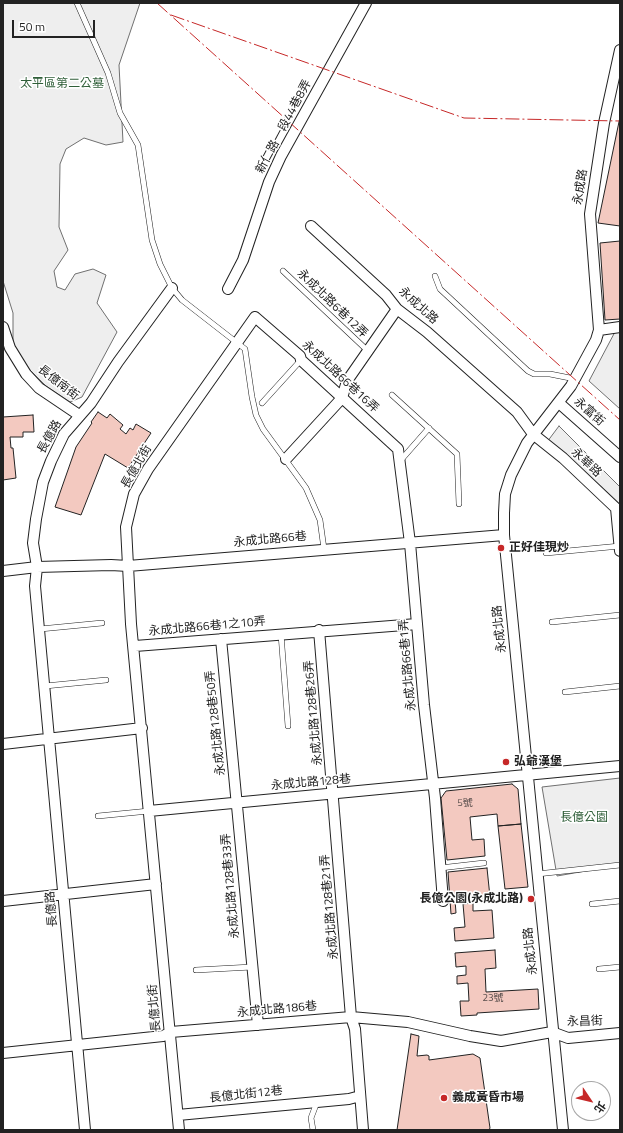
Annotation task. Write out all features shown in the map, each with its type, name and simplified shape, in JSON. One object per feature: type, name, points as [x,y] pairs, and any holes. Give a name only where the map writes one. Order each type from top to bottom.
[{"type":"street","name":"新仁路一段44巷8弄","points":[[228,289],[243,260],[270,182],[281,156],[366,3]]},
{"type":"street","name":"永成路","points":[[533,434],[559,403],[575,379],[596,340],[598,330],[590,214],[604,123],[620,50]]},
{"type":"street","name":"永成北路","points":[[311,226],[386,294],[397,309],[427,332],[516,412],[533,434],[511,475],[505,494],[504,535],[562,1130]]},
{"type":"street","name":"長億路","points":[[85,1130],[35,586],[37,567],[33,543],[36,519],[44,482],[51,461],[64,434],[91,403],[118,362],[172,288]]},
{"type":"street","points":[[286,458],[342,398],[347,381],[397,309]]},
{"type":"street","name":"長億北街","points":[[179,1130],[171,1032],[149,811],[126,527],[131,505],[139,484],[254,317]]},
{"type":"street","name":"永成北路66巷16弄","points":[[254,317],[300,356],[301,360],[398,449],[410,543]]},
{"type":"street","name":"長億南街","points":[[3,327],[10,348],[26,374],[40,388],[79,415]]},
{"type":"street","points":[[598,330],[620,328]]},
{"type":"street","name":"永富街","points":[[559,403],[620,457]]},
{"type":"street","name":"永華路","points":[[533,434],[563,458],[618,510]]},
{"type":"street","points":[[618,510],[620,550]]},
{"type":"street","name":"永成北路66巷","points":[[3,572],[37,567],[128,566],[504,535]]},
{"type":"street","name":"永成北路66巷1弄","points":[[410,543],[443,901]]},
{"type":"street","name":"永成北路66巷1之10弄","points":[[135,646],[221,640],[319,630],[417,624]]},
{"type":"street","name":"永成北路128巷26弄","points":[[319,630],[334,794]]},
{"type":"street","name":"永成北路128巷50弄","points":[[221,640],[236,803]]},
{"type":"street","points":[[3,744],[142,728]]},
{"type":"street","name":"永成北路128巷","points":[[149,811],[620,766]]},
{"type":"street","name":"永成北路128巷21弄","points":[[334,794],[351,1017],[355,1029],[363,1130]]},
{"type":"street","name":"永成北路128巷33弄","points":[[236,803],[258,1025]]},
{"type":"street","points":[[3,901],[156,884]]},
{"type":"street","name":"永成北路186巷","points":[[3,1053],[163,1036],[171,1032],[351,1017],[408,1022],[470,1036],[501,1041],[552,1032]]},
{"type":"street","name":"永昌街","points":[[552,1032],[568,1038],[620,1033]]},
{"type":"street","name":"長億北街12巷","points":[[178,1115],[349,1099],[360,1096]]},
{"type":"lane","points":[[76,3],[108,73],[120,113],[138,145],[152,240],[172,288],[182,300],[237,340],[245,349],[256,415],[263,429],[286,458],[306,488],[317,513],[324,549]]},
{"type":"lane","name":"永成北路6巷12弄","points":[[283,271],[368,351]]},
{"type":"lane","points":[[436,276],[440,289],[528,371],[534,374],[550,374],[575,379]]},
{"type":"lane","points":[[262,403],[301,360]]},
{"type":"lane","name":"永成北路66巷16弄","points":[[392,395],[457,454],[459,504]]},
{"type":"lane","points":[[399,462],[429,428]]},
{"type":"lane","points":[[546,553],[620,546]]},
{"type":"lane","points":[[552,622],[620,615]]},
{"type":"lane","points":[[40,629],[102,623]]},
{"type":"lane","name":"永成北路66巷1之10弄","points":[[280,634],[288,726]]},
{"type":"lane","points":[[45,686],[106,680]]},
{"type":"lane","points":[[565,692],[620,686]]},
{"type":"lane","name":"永成北路128巷","points":[[98,816],[149,811]]},
{"type":"lane","points":[[440,868],[484,863]]},
{"type":"lane","points":[[537,874],[620,865]]},
{"type":"lane","points":[[592,904],[620,901]]},
{"type":"lane","points":[[196,970],[252,967]]},
{"type":"lane","points":[[599,969],[620,967]]},
{"type":"lane","points":[[313,1130],[311,1118],[317,1101]]},
{"type":"green space","name":"太平區第二公墓","points":[[3,3],[140,3],[119,65],[123,142],[106,145],[84,138],[66,149],[60,164],[59,227],[68,250],[54,271],[57,287],[65,290],[75,274],[93,269],[106,275],[97,303],[117,332],[82,397],[70,402],[46,386],[23,363],[13,345],[13,313],[3,281]]},
{"type":"green space","points":[[616,330],[620,330],[620,409],[589,381]]},
{"type":"green space","points":[[559,426],[620,487],[620,509],[547,442]]},
{"type":"green space","name":"長億公園","points":[[620,778],[620,865],[557,876],[542,787]]},
{"type":"building","points":[[620,117],[620,226],[598,223]]},
{"type":"building","points":[[620,241],[620,319],[605,320],[600,243]]},
{"type":"building","points":[[98,412],[107,418],[110,414],[123,425],[120,429],[126,434],[130,428],[133,430],[136,424],[151,433],[128,468],[105,454],[81,515],[55,507],[76,447]]},
{"type":"building","points":[[33,415],[34,432],[23,432],[23,437],[10,437],[11,448],[13,448],[16,478],[3,480],[3,417]]},
{"type":"building","points":[[512,784],[518,789],[521,824],[498,826],[497,814],[470,817],[472,840],[484,839],[485,856],[447,860],[441,798],[446,791]]},
{"type":"building","points":[[521,824],[528,887],[505,889],[498,826]]},
{"type":"building","points":[[487,868],[490,897],[455,900],[456,913],[451,914],[448,872]]},
{"type":"building","points":[[473,903],[473,911],[492,910],[494,938],[455,941],[454,928],[465,927],[463,904]]},
{"type":"building","points":[[495,950],[496,968],[485,969],[486,992],[538,989],[539,1009],[477,1013],[477,1015],[461,1016],[460,1001],[469,1001],[468,983],[457,984],[457,976],[466,975],[466,966],[456,967],[455,953]]},
{"type":"building","name":"義成黃昏市場","points":[[411,1034],[419,1036],[417,1056],[427,1055],[429,1056],[429,1060],[473,1054],[480,1058],[490,1128],[489,1130],[397,1130]]},
{"type":"power","points":[[157,3],[620,420]]},
{"type":"power","points":[[171,15],[464,118],[620,121]]},
{"type":"place","name":"正好佳現炒","points":[[501,548]]},
{"type":"place","name":"弘爺漢堡","points":[[506,762]]},
{"type":"place","name":"長億公園(永成北路)","points":[[531,899]]},
{"type":"place","name":"義成黃昏市場","points":[[444,1098]]}]
